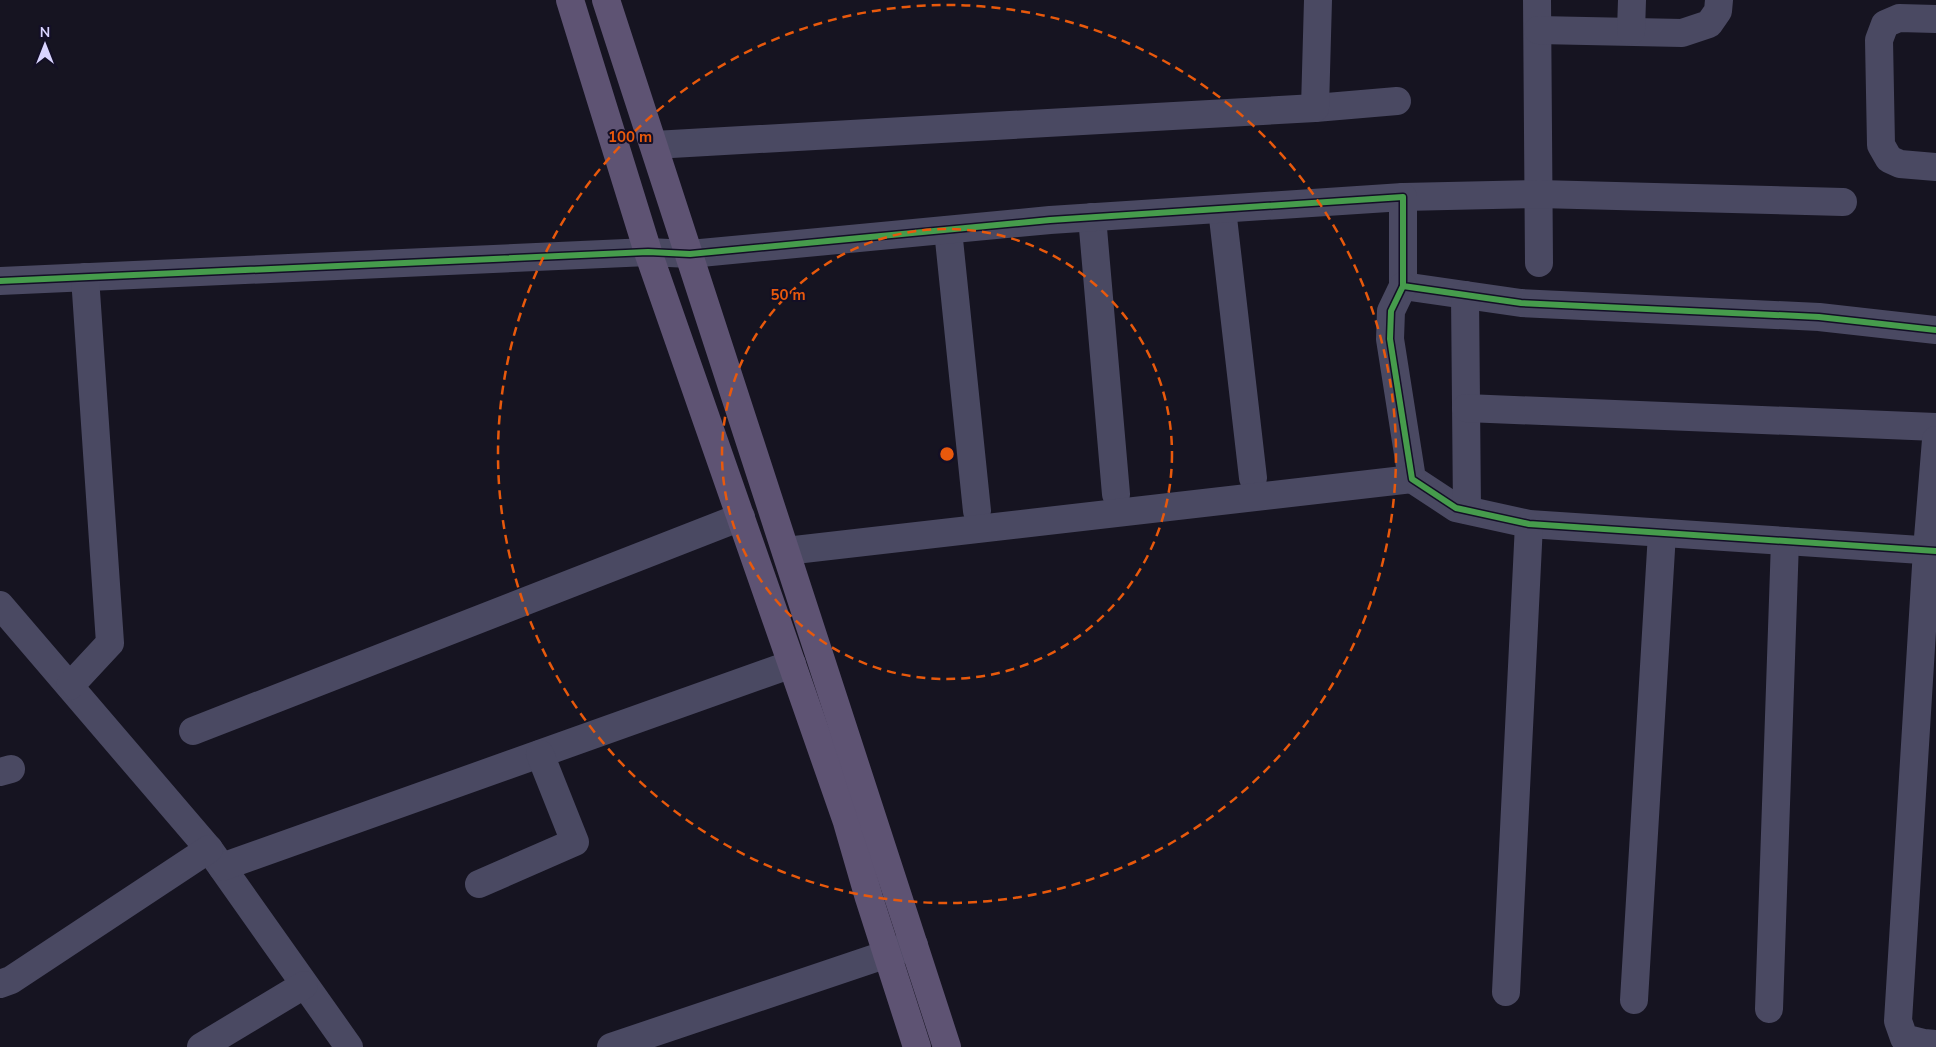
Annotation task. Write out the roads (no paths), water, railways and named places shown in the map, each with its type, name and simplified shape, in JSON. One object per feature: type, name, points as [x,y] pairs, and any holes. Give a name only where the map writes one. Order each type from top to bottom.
[{"type":"main road","points":[[570,0],[648,252],[847,822],[917,1047]]},
{"type":"main road","points":[[606,0],[947,1047]]},
{"type":"street","points":[[1315,108],[1318,0]]},
{"type":"street","points":[[1538,0],[1539,263]]},
{"type":"street","points":[[1631,31],[1632,0]]},
{"type":"street","points":[[1538,30],[1682,33],[1709,24],[1718,11],[1718,0]]},
{"type":"street","points":[[1936,19],[1899,18],[1885,24],[1879,40],[1881,145],[1889,160],[1900,164],[1936,167]]},
{"type":"street","points":[[654,145],[1315,108],[1397,101]]},
{"type":"street","points":[[0,281],[648,252],[690,254],[1092,217],[1403,197],[1539,194],[1843,202]]},
{"type":"street","points":[[1403,197],[1403,286],[1391,311],[1390,339],[1412,479]]},
{"type":"street","points":[[1222,209],[1253,478]]},
{"type":"street","points":[[1092,217],[1116,494]]},
{"type":"street","points":[[948,230],[977,511]]},
{"type":"street","points":[[70,686],[110,644],[85,277]]},
{"type":"street","points":[[1403,286],[1521,303],[1819,317],[1936,330]]},
{"type":"street","points":[[1465,295],[1467,510]]},
{"type":"street","points":[[1466,408],[1936,426]]},
{"type":"street","points":[[1936,440],[1931,551],[1898,1020],[1904,1038],[1936,1044]]},
{"type":"street","points":[[786,551],[1412,479],[1456,508],[1529,524],[1931,551]]},
{"type":"street","points":[[193,731],[741,517]]},
{"type":"street","points":[[1506,992],[1529,524]]},
{"type":"street","points":[[1634,1000],[1662,533]]},
{"type":"street","points":[[1769,1009],[1785,541]]},
{"type":"street","points":[[0,605],[216,858],[349,1047]]},
{"type":"street","points":[[0,984],[11,980],[216,858],[540,754],[792,664]]},
{"type":"street","points":[[478,884],[575,842],[540,754]]},
{"type":"street","points":[[611,1047],[914,945]]},
{"type":"street","points":[[201,1047],[304,985]]}]
